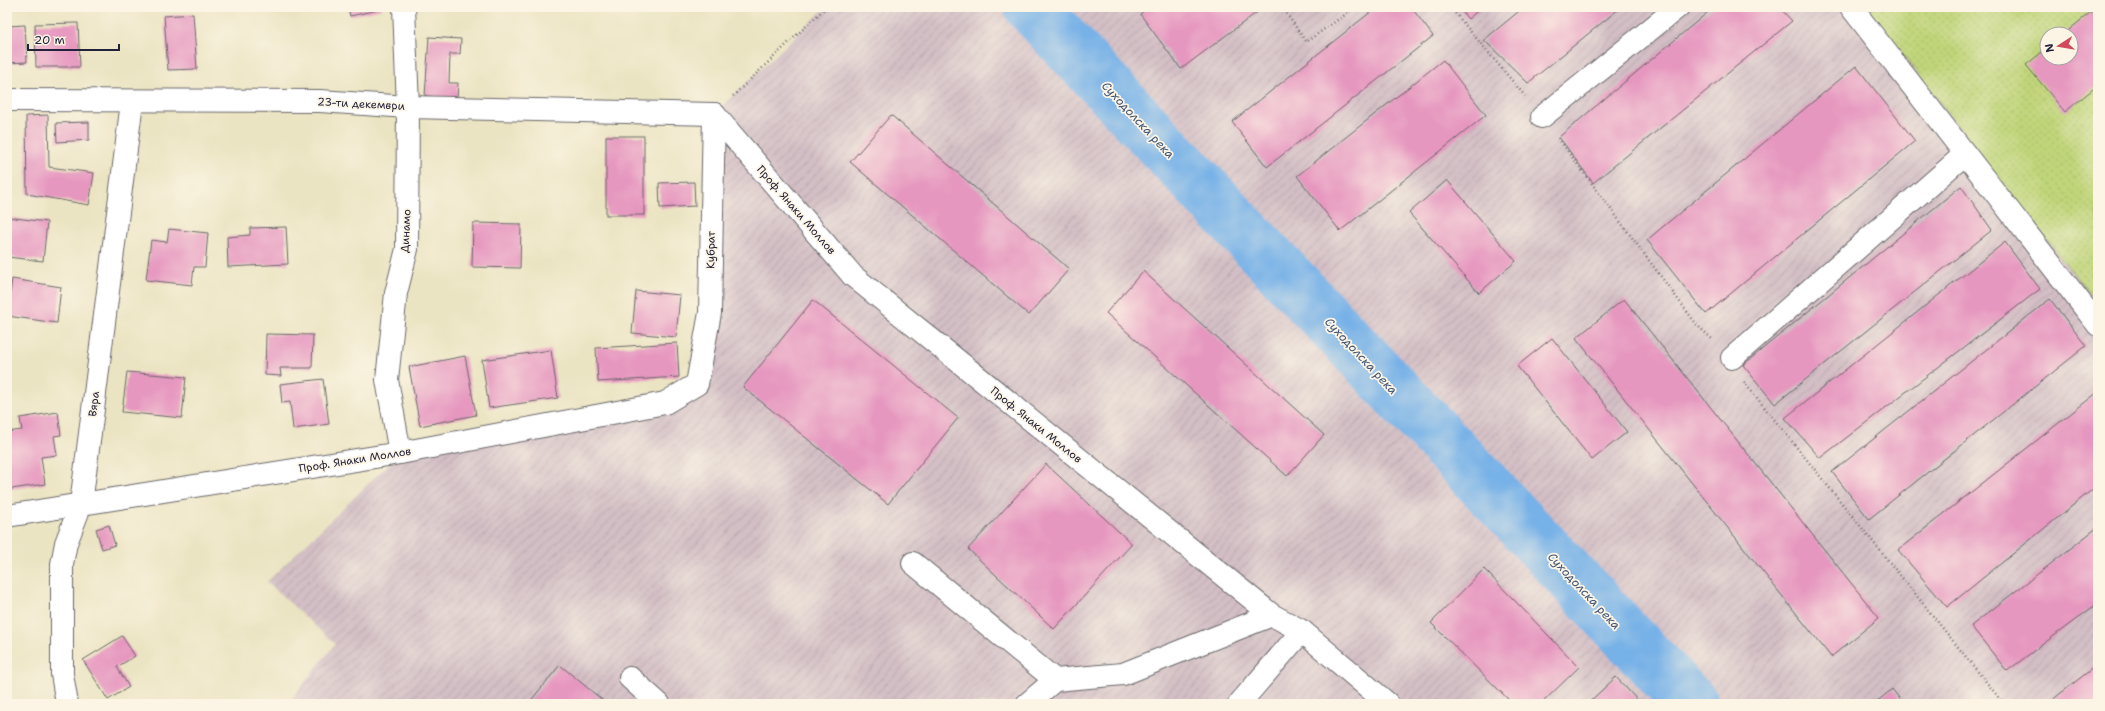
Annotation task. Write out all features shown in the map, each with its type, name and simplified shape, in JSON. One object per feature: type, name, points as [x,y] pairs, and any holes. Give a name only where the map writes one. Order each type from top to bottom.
[{"type":"street","name":"Динамо","points":[[400,453],[387,380],[396,293],[407,249],[408,107],[404,7]]},
{"type":"street","points":[[1542,117],[1678,7]]},
{"type":"street","points":[[1851,7],[2098,325]]},
{"type":"street","name":"23-ти декември","points":[[7,100],[132,102],[320,101],[408,107],[714,114]]},
{"type":"street","name":"Вяра","points":[[67,704],[62,674],[62,564],[66,543],[81,504],[132,102]]},
{"type":"street","name":"Кубрат","points":[[697,384],[710,314],[714,114]]},
{"type":"street","name":"Проф. Янаки Моллов","points":[[714,114],[853,276],[1272,615],[1302,631],[1388,704]]},
{"type":"street","points":[[1732,358],[1965,154]]},
{"type":"street","name":"Проф. Янаки Моллов","points":[[7,516],[400,453],[665,403],[697,384]]},
{"type":"street","points":[[913,563],[1055,680]]},
{"type":"street","points":[[1027,704],[1055,680],[1123,674],[1272,615]]},
{"type":"street","points":[[1239,704],[1302,631]]},
{"type":"street","points":[[630,678],[659,704]]},
{"type":"path","points":[[714,114],[826,7]]},
{"type":"path","points":[[1282,7],[1306,42],[1356,7]]},
{"type":"shaded area","points":[[826,7],[1863,7],[2098,306],[2098,704],[288,704],[335,644],[267,582],[400,453],[665,403],[697,384],[714,114]]},
{"type":"green space","points":[[1865,7],[2098,7],[2098,305]]},
{"type":"building","points":[[348,7],[382,7],[382,9],[350,16]]},
{"type":"building","points":[[1149,7],[1264,7],[1181,69],[1140,14]]},
{"type":"building","points":[[1377,7],[1411,7],[1433,36],[1267,167],[1232,122]]},
{"type":"building","points":[[1458,7],[1482,7],[1468,19]]},
{"type":"building","points":[[1524,7],[1621,7],[1528,83],[1484,40]]},
{"type":"building","points":[[1714,7],[1779,7],[1792,21],[1593,183],[1559,137]]},
{"type":"building","points":[[2097,7],[2098,85],[2065,112],[2026,65],[2039,54],[2039,66],[2079,66],[2079,26],[2074,26]]},
{"type":"building","points":[[193,14],[197,69],[168,70],[164,16]]},
{"type":"building","points":[[78,23],[80,67],[36,67],[35,24]]},
{"type":"building","points":[[25,25],[27,62],[7,63],[7,26]]},
{"type":"building","points":[[429,37],[461,39],[460,54],[450,54],[449,83],[458,83],[457,98],[425,96]]},
{"type":"building","points":[[1443,60],[1486,115],[1340,231],[1297,176]]},
{"type":"building","points":[[1856,66],[1915,141],[1706,314],[1647,240]]},
{"type":"building","points":[[48,115],[49,167],[94,173],[89,205],[27,194],[26,116]]},
{"type":"building","points":[[891,115],[1069,269],[1029,315],[850,162]]},
{"type":"building","points":[[89,122],[89,140],[57,142],[56,123]]},
{"type":"building","points":[[606,136],[644,136],[644,215],[606,215]]},
{"type":"building","points":[[1447,180],[1516,261],[1479,293],[1409,213]]},
{"type":"building","points":[[694,182],[695,206],[660,208],[659,183]]},
{"type":"building","points":[[1961,186],[1992,230],[1775,404],[1743,365]]},
{"type":"building","points":[[7,217],[47,222],[43,261],[7,257]]},
{"type":"building","points":[[473,223],[521,224],[520,268],[472,267]]},
{"type":"building","points":[[286,227],[288,264],[228,267],[227,237],[250,235],[250,228]]},
{"type":"building","points":[[169,229],[208,233],[205,267],[194,267],[192,285],[146,280],[151,240],[167,242]]},
{"type":"building","points":[[2005,242],[2040,289],[1820,458],[1785,418]]},
{"type":"building","points":[[1143,271],[1324,435],[1287,476],[1106,313]]},
{"type":"building","points":[[12,279],[61,287],[57,323],[7,316]]},
{"type":"building","points":[[636,291],[680,295],[676,337],[632,333]]},
{"type":"building","points":[[1624,299],[1879,618],[1831,657],[1576,338]]},
{"type":"building","points":[[2050,299],[2086,346],[1869,519],[1832,472]]},
{"type":"building","points":[[813,300],[958,418],[888,504],[743,387]]},
{"type":"building","points":[[266,334],[313,335],[312,368],[280,368],[281,376],[265,375]]},
{"type":"building","points":[[1552,338],[1627,432],[1592,460],[1517,366]]},
{"type":"building","points":[[677,343],[679,377],[598,382],[596,348]]},
{"type":"building","points":[[551,350],[558,398],[489,408],[482,360]]},
{"type":"building","points":[[465,356],[476,415],[420,426],[409,367]]},
{"type":"building","points":[[127,372],[186,377],[182,418],[122,412]]},
{"type":"building","points":[[323,379],[329,424],[293,429],[290,402],[282,403],[280,384]]},
{"type":"building","points":[[2098,392],[2098,485],[1947,607],[1898,550]]},
{"type":"building","points":[[58,412],[61,435],[54,436],[57,455],[41,457],[45,484],[11,489],[7,467],[7,432],[22,430],[20,418]]},
{"type":"building","points":[[1046,464],[1132,544],[1054,629],[968,549]]},
{"type":"building","points":[[109,525],[115,545],[102,549],[96,529]]},
{"type":"building","points":[[2098,527],[2098,603],[2007,671],[1971,626]]},
{"type":"building","points":[[1484,569],[1579,667],[1541,704],[1513,704],[1431,623]]},
{"type":"building","points":[[122,636],[135,656],[117,667],[129,687],[108,700],[83,660]]},
{"type":"building","points":[[2098,664],[2098,704],[2047,704]]},
{"type":"building","points":[[560,665],[607,704],[528,704]]},
{"type":"building","points":[[1616,677],[1641,704],[1587,704]]},
{"type":"building","points":[[1892,689],[1904,704],[1874,704]]},
{"type":"waterway","name":"Суходолска река","points":[[1031,7],[1692,704]]}]
